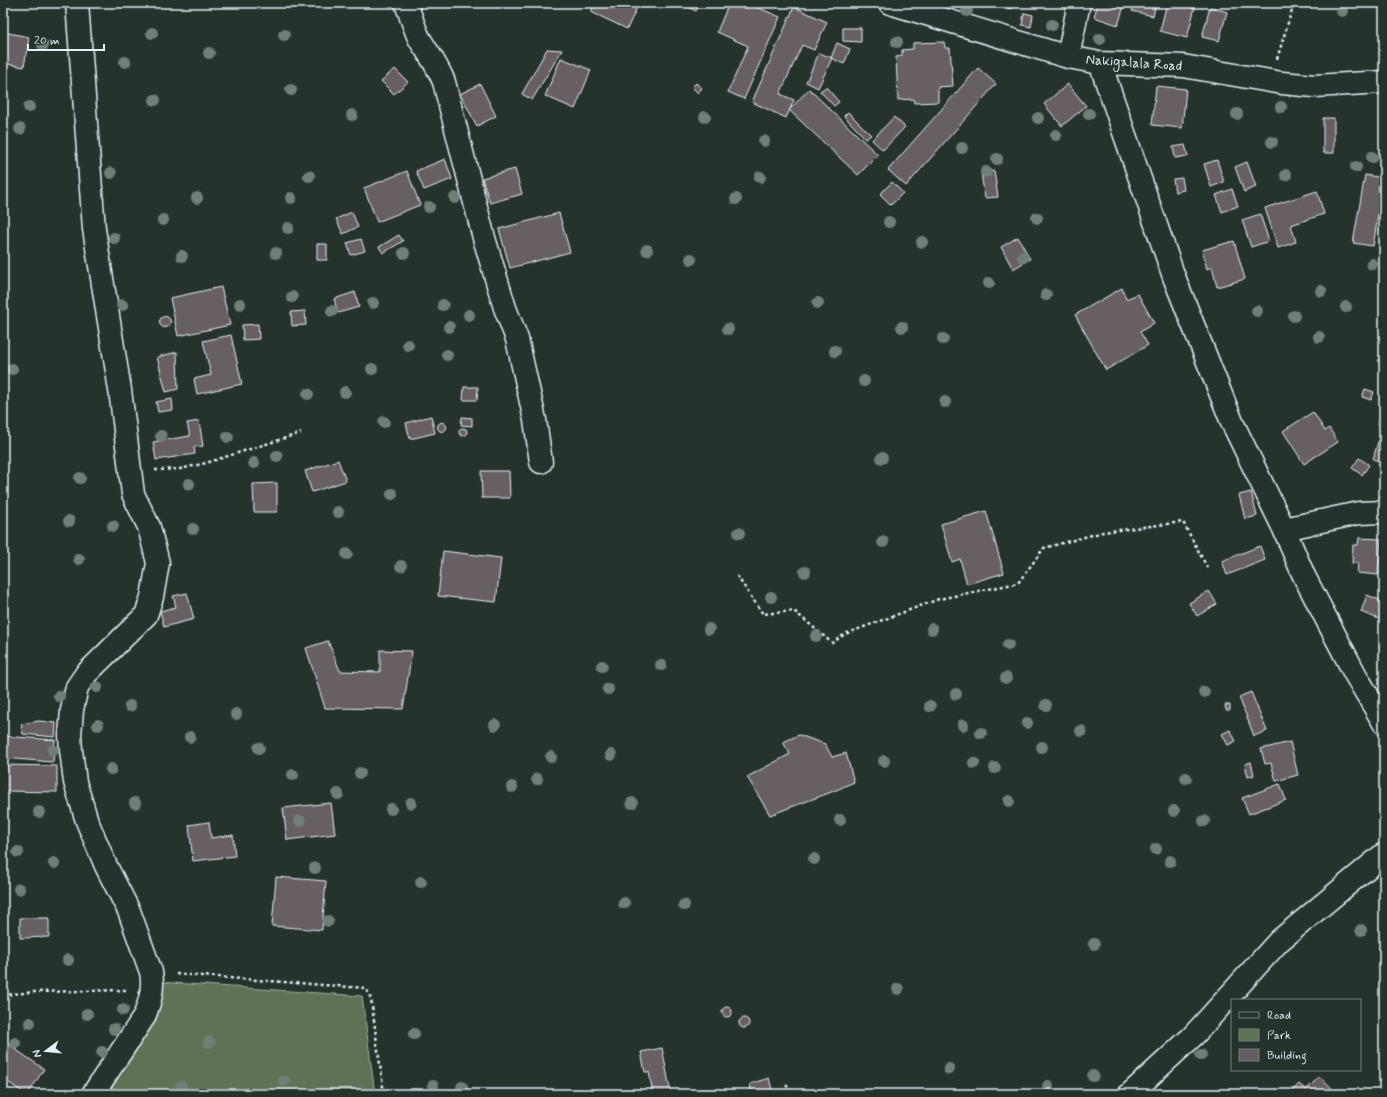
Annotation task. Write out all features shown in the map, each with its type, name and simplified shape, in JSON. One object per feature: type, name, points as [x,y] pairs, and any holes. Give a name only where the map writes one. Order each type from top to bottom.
[{"type":"street","points":[[77,3],[94,229],[120,390],[133,494],[149,527],[158,563],[152,596],[146,615],[86,674],[77,687],[72,710],[70,735],[75,782],[87,821],[106,866],[129,911],[151,980],[149,1005],[144,1017],[93,1094]]},
{"type":"street","points":[[406,3],[418,36],[439,70],[444,82],[484,238],[505,308],[517,339],[535,420],[540,462]]},
{"type":"street","name":"Nakigalala Road","points":[[890,3],[1068,57],[1100,63],[1183,66],[1282,83],[1314,86],[1384,82]]},
{"type":"street","points":[[1068,57],[1079,3]]},
{"type":"street","points":[[1100,63],[1168,262],[1201,348],[1232,422],[1284,529],[1307,581],[1355,674],[1384,723]]},
{"type":"street","points":[[1284,529],[1352,515],[1384,512]]},
{"type":"street","points":[[1130,1094],[1193,1036],[1279,942],[1384,854]]},
{"type":"path","points":[[1270,80],[1294,3]]},
{"type":"path","points":[[130,472],[180,468],[206,463],[301,433]]},
{"type":"path","points":[[737,576],[763,614],[794,611],[832,644],[845,634],[939,599],[1018,583],[1044,548],[1103,532],[1183,522],[1208,569]]},
{"type":"path","points":[[3,995],[151,980],[364,988],[368,992],[370,999],[384,1094]]},
{"type":"path","points":[[786,1085],[794,1094]]},
{"type":"green space","points":[[159,982],[362,996],[375,1094],[101,1094]]},
{"type":"building","points":[[595,3],[639,3],[627,29],[591,12]]},
{"type":"building","points":[[680,3],[700,3],[696,11]]},
{"type":"building","points":[[729,3],[747,3],[780,17],[744,99],[728,92],[748,46],[717,32]]},
{"type":"building","points":[[985,3],[1014,3],[1012,9]]},
{"type":"building","points":[[1098,3],[1116,3],[1124,6],[1118,25],[1094,17]]},
{"type":"building","points":[[1134,3],[1156,3],[1153,16],[1132,11]]},
{"type":"building","points":[[1167,3],[1196,3],[1187,38],[1160,31]]},
{"type":"building","points":[[794,7],[827,22],[814,50],[802,45],[780,94],[794,100],[786,118],[752,102]]},
{"type":"building","points":[[1210,7],[1227,12],[1219,41],[1202,37]]},
{"type":"building","points":[[1024,13],[1033,15],[1031,27],[1022,25]]},
{"type":"building","points":[[843,28],[861,28],[861,42],[843,41]]},
{"type":"building","points":[[3,32],[29,37],[24,67],[3,63]]},
{"type":"building","points":[[944,42],[945,48],[950,48],[953,86],[938,87],[938,102],[914,103],[913,99],[898,100],[896,57],[902,56],[902,50],[913,49],[913,43]]},
{"type":"building","points":[[837,43],[850,49],[844,64],[831,58]]},
{"type":"building","points":[[547,49],[562,50],[532,100],[522,94]]},
{"type":"building","points":[[819,53],[832,58],[818,88],[806,82]]},
{"type":"building","points":[[561,58],[591,70],[575,109],[545,96]]},
{"type":"building","points":[[978,68],[996,84],[906,186],[888,170]]},
{"type":"building","points":[[395,69],[408,82],[394,94],[381,81]]},
{"type":"building","points":[[696,83],[702,88],[698,93],[692,87]]},
{"type":"building","points":[[480,84],[496,116],[477,126],[460,94]]},
{"type":"building","points":[[1068,84],[1086,106],[1062,126],[1044,104]]},
{"type":"building","points":[[1156,86],[1186,89],[1182,128],[1152,125]]},
{"type":"building","points":[[826,87],[839,102],[834,106],[820,91]]},
{"type":"building","points":[[809,89],[878,155],[858,175],[789,110]]},
{"type":"building","points":[[848,112],[871,135],[866,139],[844,116]]},
{"type":"building","points":[[894,117],[905,127],[883,150],[872,140]]},
{"type":"building","points":[[1323,118],[1334,118],[1334,153],[1323,153]]},
{"type":"building","points":[[1185,145],[1188,156],[1175,158],[1173,147]]},
{"type":"building","points":[[445,159],[452,179],[424,190],[416,171]]},
{"type":"building","points":[[1217,160],[1224,182],[1211,187],[1204,164]]},
{"type":"building","points":[[1247,162],[1256,187],[1244,192],[1235,167]]},
{"type":"building","points":[[515,169],[522,194],[490,203],[482,178]]},
{"type":"building","points":[[407,171],[420,205],[377,222],[364,188]]},
{"type":"building","points":[[994,171],[998,197],[985,198],[981,173]]},
{"type":"building","points":[[1365,175],[1384,178],[1373,246],[1353,243]]},
{"type":"building","points":[[1182,178],[1184,190],[1175,192],[1173,179]]},
{"type":"building","points":[[892,182],[903,193],[891,205],[880,194]]},
{"type":"building","points":[[1232,189],[1238,206],[1222,212],[1216,195]]},
{"type":"building","points":[[1317,191],[1324,214],[1291,225],[1296,242],[1278,248],[1265,208]]},
{"type":"building","points":[[352,212],[358,227],[343,234],[336,219]]},
{"type":"building","points":[[559,213],[570,252],[510,268],[499,229]]},
{"type":"building","points":[[1260,214],[1269,241],[1251,247],[1242,220]]},
{"type":"building","points":[[399,235],[403,241],[383,253],[379,247]]},
{"type":"building","points":[[1018,237],[1030,259],[1013,269],[1001,247]]},
{"type":"building","points":[[361,239],[365,251],[351,255],[347,243]]},
{"type":"building","points":[[1234,241],[1245,279],[1217,287],[1212,267],[1207,269],[1202,250]]},
{"type":"building","points":[[317,244],[327,244],[327,260],[317,260]]},
{"type":"building","points":[[221,287],[230,325],[178,336],[170,298]]},
{"type":"building","points":[[1122,288],[1126,299],[1138,294],[1154,323],[1140,332],[1148,345],[1106,370],[1075,315]]},
{"type":"building","points":[[355,292],[359,307],[338,313],[334,299]]},
{"type":"building","points":[[305,311],[306,325],[292,326],[291,312]]},
{"type":"building","points":[[163,317],[167,317],[169,318],[169,326],[163,327],[160,324],[160,320]]},
{"type":"building","points":[[258,324],[259,339],[243,340],[242,325]]},
{"type":"building","points":[[231,335],[242,384],[197,394],[194,379],[211,375],[203,341]]},
{"type":"building","points":[[177,352],[178,389],[166,392],[157,357]]},
{"type":"building","points":[[464,387],[478,387],[477,400],[463,400]]},
{"type":"building","points":[[1365,389],[1374,392],[1371,400],[1362,397]]},
{"type":"building","points":[[172,399],[173,410],[158,412],[156,402]]},
{"type":"building","points":[[1384,399],[1384,425],[1378,424]]},
{"type":"building","points":[[1313,412],[1325,431],[1329,428],[1338,442],[1304,464],[1283,431]]},
{"type":"building","points":[[431,416],[435,433],[410,439],[406,423]]},
{"type":"building","points":[[462,417],[472,418],[472,426],[461,425]]},
{"type":"building","points":[[199,421],[203,446],[194,447],[195,454],[156,460],[153,442],[190,436],[187,423]]},
{"type":"building","points":[[442,422],[447,427],[442,432],[437,427]]},
{"type":"building","points":[[461,428],[465,428],[467,432],[465,436],[461,436],[459,434],[459,430]]},
{"type":"building","points":[[1378,442],[1384,444],[1384,463],[1373,459]]},
{"type":"building","points":[[1359,458],[1369,465],[1362,475],[1352,468]]},
{"type":"building","points":[[338,460],[346,481],[312,492],[305,471]]},
{"type":"building","points":[[481,471],[509,471],[510,498],[482,498]]},
{"type":"building","points":[[277,483],[277,512],[254,512],[253,484]]},
{"type":"building","points":[[1251,492],[1257,516],[1245,519],[1239,495]]},
{"type":"building","points":[[986,511],[1004,573],[967,584],[960,559],[952,562],[941,524]]},
{"type":"building","points":[[1359,538],[1381,539],[1378,575],[1357,573],[1358,563],[1352,563],[1353,545],[1358,545]]},
{"type":"building","points":[[1260,546],[1265,560],[1227,575],[1222,561]]},
{"type":"building","points":[[443,551],[501,558],[496,602],[438,596]]},
{"type":"building","points":[[1209,591],[1217,604],[1197,616],[1189,603]]},
{"type":"building","points":[[187,593],[194,619],[164,627],[160,611],[176,607],[173,596]]},
{"type":"building","points":[[1367,595],[1384,602],[1384,621],[1361,612]]},
{"type":"building","points":[[328,641],[340,671],[380,672],[380,650],[412,651],[403,709],[325,708],[306,648]]},
{"type":"building","points":[[1251,692],[1267,731],[1254,736],[1239,697]]},
{"type":"building","points":[[1225,705],[1230,705],[1230,710],[1226,710]]},
{"type":"building","points":[[39,721],[56,723],[55,737],[23,734],[21,724]]},
{"type":"building","points":[[1230,730],[1236,741],[1228,745],[1222,734]]},
{"type":"building","points":[[799,735],[825,744],[832,757],[846,753],[854,782],[770,815],[747,777],[790,754],[783,742]]},
{"type":"building","points":[[3,736],[55,740],[53,762],[3,758]]},
{"type":"building","points":[[1290,742],[1298,775],[1276,781],[1271,763],[1265,764],[1261,749]]},
{"type":"building","points":[[1251,762],[1254,775],[1248,777],[1245,764]]},
{"type":"building","points":[[3,765],[57,766],[57,792],[3,791]]},
{"type":"building","points":[[1280,784],[1286,800],[1249,814],[1242,798]]},
{"type":"building","points":[[331,803],[335,834],[287,840],[283,808]]},
{"type":"building","points":[[209,822],[211,838],[233,835],[235,856],[193,861],[189,825]]},
{"type":"building","points":[[276,877],[326,881],[322,930],[272,926]]},
{"type":"building","points":[[20,918],[49,918],[49,937],[20,938]]},
{"type":"building","points":[[727,1007],[732,1012],[727,1017],[722,1012]]},
{"type":"building","points":[[742,1018],[746,1018],[749,1023],[746,1028],[742,1028],[739,1025],[739,1021]]},
{"type":"building","points":[[9,1045],[44,1069],[28,1094],[3,1079],[3,1054]]},
{"type":"building","points":[[662,1048],[671,1094],[653,1094],[649,1072],[645,1072],[641,1052]]},
{"type":"building","points":[[1320,1076],[1337,1094],[1289,1094],[1299,1084],[1306,1090]]},
{"type":"building","points":[[769,1078],[773,1094],[752,1094],[750,1084]]}]
